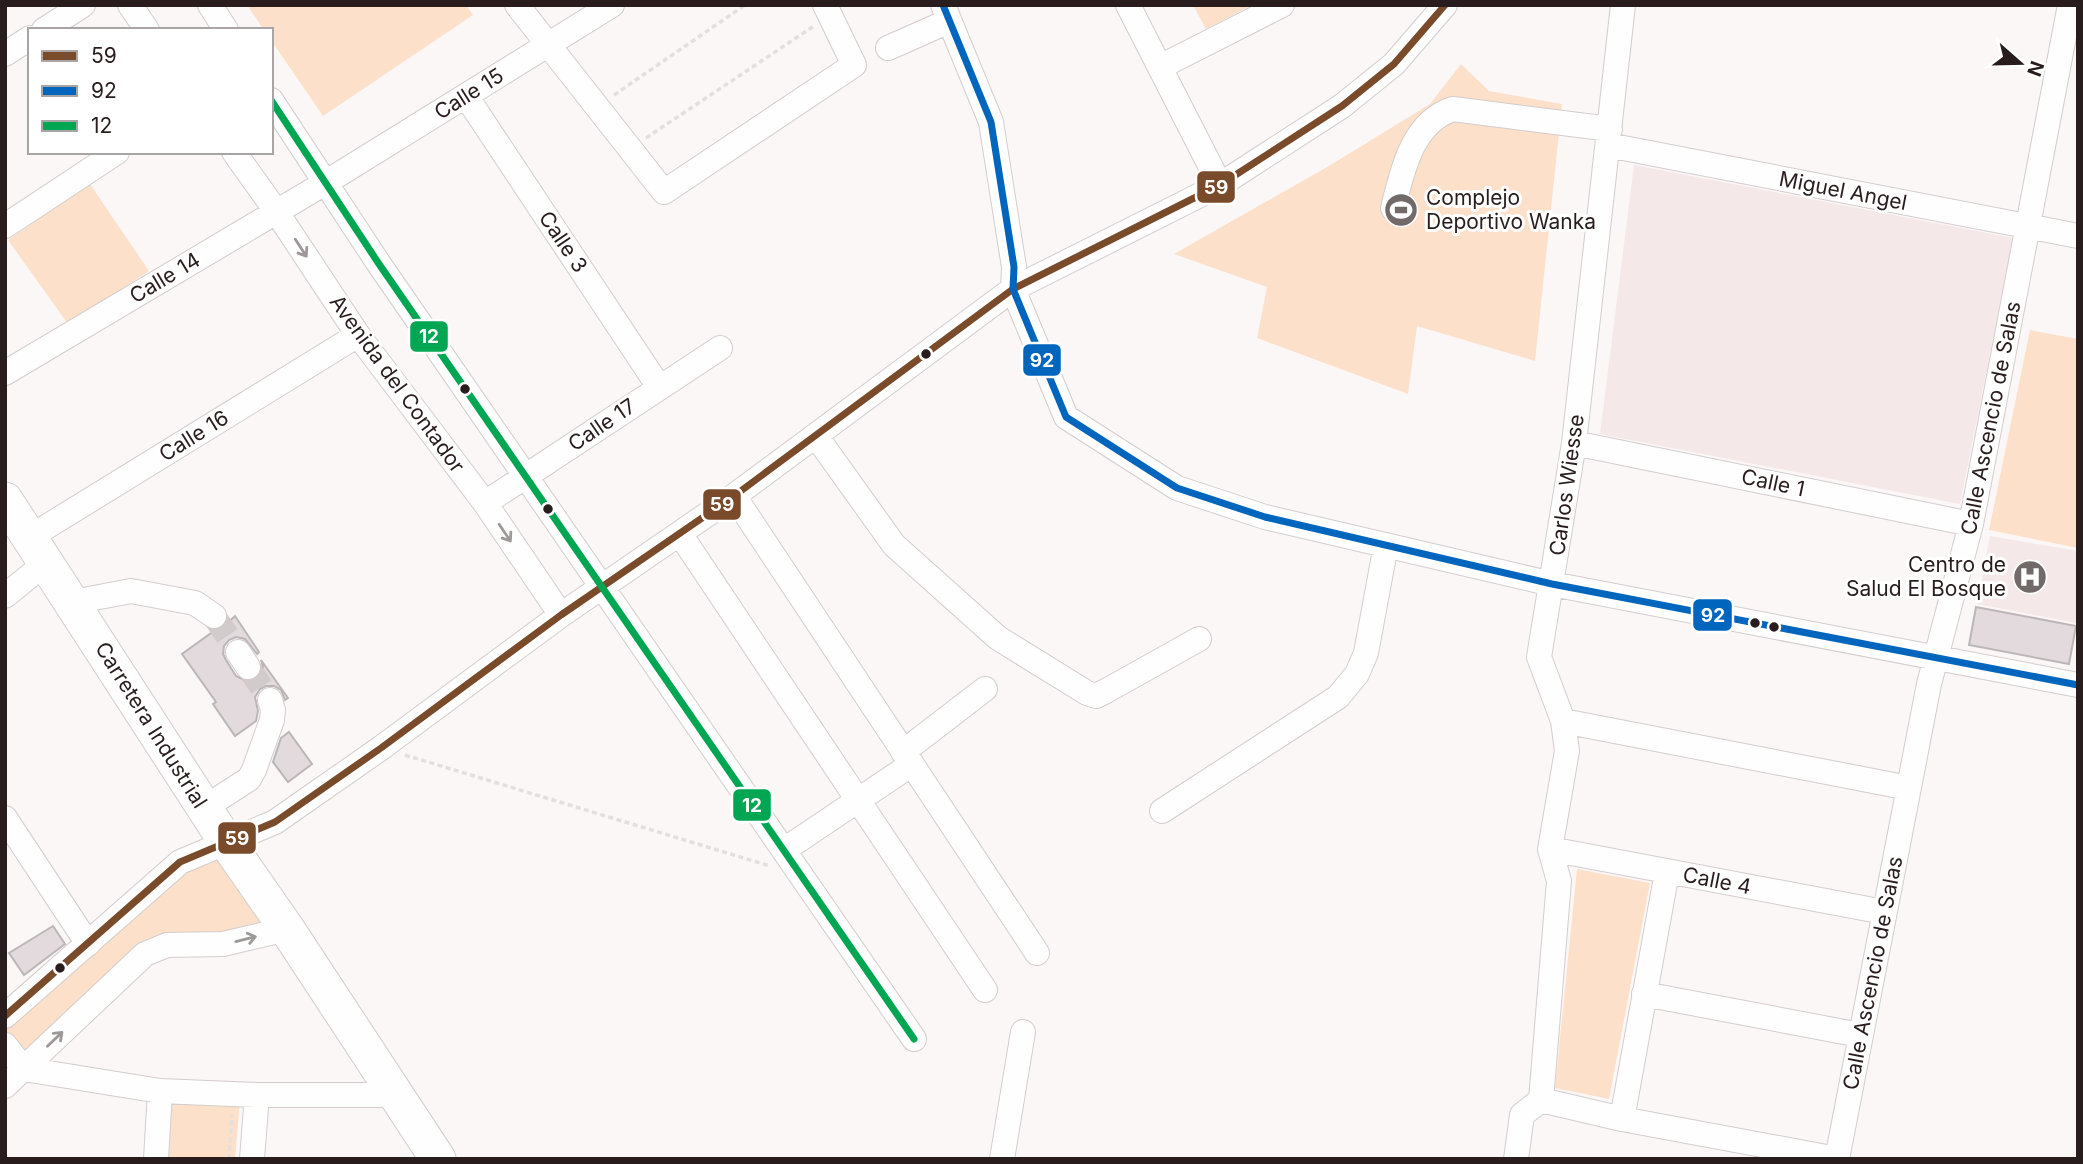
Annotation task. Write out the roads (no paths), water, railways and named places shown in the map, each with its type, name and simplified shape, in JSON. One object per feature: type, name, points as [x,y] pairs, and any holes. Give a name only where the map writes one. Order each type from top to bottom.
[{"type":"highway","name":"Carretera Industrial","points":[[5,500],[204,808],[438,1159]]},
{"type":"street","points":[[47,28],[83,5]]},
{"type":"street","points":[[130,5],[146,28]]},
{"type":"street","points":[[210,5],[225,28]]},
{"type":"street","points":[[517,5],[664,192],[854,65],[828,10]]},
{"type":"street","name":"Calle 15","points":[[325,183],[612,5]]},
{"type":"street","points":[[1128,5],[1220,185]]},
{"type":"street","points":[[1160,67],[1282,5]]},
{"type":"street","points":[[5,1016],[180,862],[275,822],[382,748],[561,615],[734,496],[1013,289],[1220,185],[1342,106],[1394,64],[1445,5]]},
{"type":"street","name":"Carlos Wiesse","points":[[1541,1100],[1559,881],[1550,849],[1567,751],[1563,722],[1539,657],[1574,443],[1623,5]]},
{"type":"street","name":"Calle Ascencio de Salas","points":[[1837,1159],[1935,658],[1971,524],[2070,5]]},
{"type":"street","points":[[888,48],[946,13],[991,122],[1014,267],[1013,289],[1066,417],[1177,488],[1265,517],[1552,584],[2078,685]]},
{"type":"street","points":[[5,54],[28,39]]},
{"type":"street","name":"Calle 3","points":[[466,96],[659,387]]},
{"type":"street","points":[[273,103],[325,183],[914,1039]]},
{"type":"street","name":"Miguel Angel","points":[[1393,208],[1405,162],[1420,134],[1441,113],[1453,109],[1609,137],[2078,236]]},
{"type":"street","points":[[5,226],[114,154]]},
{"type":"street","name":"Avenida del Contador","points":[[235,154],[358,335],[485,503],[561,615]]},
{"type":"street","name":"Calle 14","points":[[5,373],[325,183]]},
{"type":"street","name":"Calle 16","points":[[5,596],[38,550],[358,335]]},
{"type":"street","name":"Calle 17","points":[[485,503],[720,348]]},
{"type":"street","points":[[816,436],[894,545],[998,638],[1087,693],[1096,695],[1106,691],[1199,639]]},
{"type":"street","name":"Calle 1","points":[[1574,443],[1971,524]]},
{"type":"street","points":[[734,496],[1037,953]]},
{"type":"street","points":[[680,534],[985,990]]},
{"type":"street","points":[[1162,811],[1338,697],[1352,682],[1366,653],[1386,545]]},
{"type":"street","points":[[73,602],[131,591],[195,603],[214,616]]},
{"type":"street","points":[[784,850],[858,800],[985,689]]},
{"type":"street","points":[[204,808],[249,779],[272,720],[270,700]]},
{"type":"street","points":[[1563,722],[1909,788]]},
{"type":"street","points":[[5,818],[89,944]]},
{"type":"street","name":"Calle 4","points":[[1550,849],[1884,912]]},
{"type":"street","points":[[1622,1119],[1667,872]]},
{"type":"street","points":[[5,1086],[145,954],[167,945],[223,944],[287,929]]},
{"type":"street","points":[[1644,994],[1860,1035]]},
{"type":"street","points":[[1002,1159],[1023,1032]]},
{"type":"street","points":[[5,1045],[23,1069],[160,1091],[257,1095],[396,1095]]},
{"type":"street","points":[[156,1159],[160,1091]]},
{"type":"street","points":[[252,1159],[257,1095]]},
{"type":"street","points":[[1516,1159],[1522,1115],[1541,1100],[1622,1119],[1837,1159]]},
{"type":"tunnel","points":[[214,616],[238,652]]},
{"type":"tunnel","points":[[248,667],[270,700]]},
{"type":"place","name":"Complejo Deportivo Wanka","points":[[1401,210]]},
{"type":"place","name":"Centro de Salud El Bosque","points":[[2030,577]]}]
